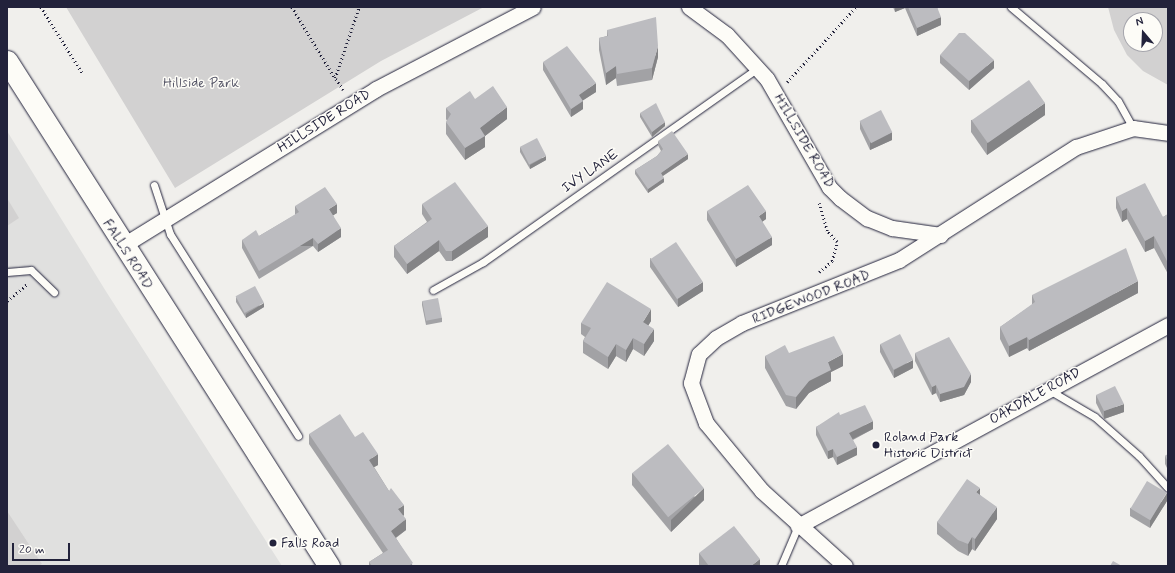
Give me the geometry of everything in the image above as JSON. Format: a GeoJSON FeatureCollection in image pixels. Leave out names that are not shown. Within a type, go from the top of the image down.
{"type":"FeatureCollection","features":[{"type":"Feature","properties":{"kind":"main road","name":"FALLS ROAD"},"geometry":{"type":"LineString","coordinates":[[7,61],[122,246],[329,566]]}},
{"type":"Feature","properties":{"kind":"street","name":"HILLSIDE ROAD"},"geometry":{"type":"LineString","coordinates":[[122,246],[353,103],[440,53],[533,7]]}},
{"type":"Feature","properties":{"kind":"street","name":"HILLSIDE ROAD"},"geometry":{"type":"LineString","coordinates":[[689,7],[727,35],[758,68],[784,106],[829,187],[840,198],[867,218],[892,228],[941,235]]}},
{"type":"Feature","properties":{"kind":"street","name":"RIDGEWOOD ROAD"},"geometry":{"type":"LineString","coordinates":[[845,566],[798,526],[762,491],[706,423],[691,383],[699,354],[716,338],[742,323],[874,273],[941,235],[1076,147],[1133,128],[1168,133]]}},
{"type":"Feature","properties":{"kind":"street","name":"OAKDALE ROAD"},"geometry":{"type":"LineString","coordinates":[[798,526],[1168,325]]}},
{"type":"Feature","properties":{"kind":"lane"},"geometry":{"type":"LineString","coordinates":[[1011,7],[1102,84],[1118,101],[1133,128]]}},
{"type":"Feature","properties":{"kind":"lane","name":"IVY LANE"},"geometry":{"type":"LineString","coordinates":[[433,290],[483,262],[758,68]]}},
{"type":"Feature","properties":{"kind":"lane"},"geometry":{"type":"LineString","coordinates":[[154,185],[164,221],[298,436]]}},
{"type":"Feature","properties":{"kind":"lane"},"geometry":{"type":"LineString","coordinates":[[7,272],[31,270],[54,292]]}},
{"type":"Feature","properties":{"kind":"lane"},"geometry":{"type":"LineString","coordinates":[[1048,389],[1095,417],[1139,456],[1168,488]]}},
{"type":"Feature","properties":{"kind":"lane"},"geometry":{"type":"LineString","coordinates":[[781,566],[798,526]]}},
{"type":"Feature","properties":{"kind":"path"},"geometry":{"type":"LineString","coordinates":[[41,7],[83,74]]}},
{"type":"Feature","properties":{"kind":"path"},"geometry":{"type":"LineString","coordinates":[[292,7],[335,78],[353,103]]}},
{"type":"Feature","properties":{"kind":"path"},"geometry":{"type":"LineString","coordinates":[[335,78],[359,7]]}},
{"type":"Feature","properties":{"kind":"path"},"geometry":{"type":"LineString","coordinates":[[786,84],[856,7]]}},
{"type":"Feature","properties":{"kind":"path"},"geometry":{"type":"LineString","coordinates":[[819,203],[827,232],[837,242],[832,261],[819,272]]}},
{"type":"Feature","properties":{"kind":"path"},"geometry":{"type":"LineString","coordinates":[[7,301],[27,284]]}},
{"type":"Feature","properties":{"kind":"shaded area"},"geometry":{"type":"Polygon","coordinates":[[[7,131],[107,293],[282,566],[7,566],[7,131]]]}},
{"type":"Feature","properties":{"kind":"green space","name":"Hillside Park"},"geometry":{"type":"Polygon","coordinates":[[[66,7],[484,7],[381,61],[175,188],[66,7]]]}},
{"type":"Feature","properties":{"kind":"green space"},"geometry":{"type":"Polygon","coordinates":[[[1108,7],[1168,7],[1168,85],[1143,71],[1125,52],[1163,52],[1163,12],[1123,12],[1123,47],[1114,30],[1108,7]]]}},
{"type":"Feature","properties":{"kind":"green space"},"geometry":{"type":"Polygon","coordinates":[[[7,198],[19,218],[7,226],[7,198]]]}},
{"type":"Feature","properties":{"kind":"green space"},"geometry":{"type":"Polygon","coordinates":[[[7,511],[42,564],[38,566],[7,566],[7,511]]]}},
{"type":"Feature","properties":{"kind":"building"},"geometry":{"type":"Polygon","coordinates":[[[908,7],[937,7],[941,17],[917,28],[908,7]]]}},
{"type":"Feature","properties":{"kind":"building"},"geometry":{"type":"Polygon","coordinates":[[[656,17],[658,46],[652,68],[617,74],[616,66],[606,73],[599,38],[608,36],[607,30],[656,17]]]}},
{"type":"Feature","properties":{"kind":"building"},"geometry":{"type":"Polygon","coordinates":[[[959,33],[965,33],[994,60],[969,81],[940,55],[959,33]]]}},
{"type":"Feature","properties":{"kind":"building"},"geometry":{"type":"Polygon","coordinates":[[[567,46],[596,83],[579,95],[583,101],[571,109],[543,62],[567,46]]]}},
{"type":"Feature","properties":{"kind":"building"},"geometry":{"type":"Polygon","coordinates":[[[1029,80],[1045,103],[988,143],[972,120],[1029,80]]]}},
{"type":"Feature","properties":{"kind":"building"},"geometry":{"type":"Polygon","coordinates":[[[493,86],[507,107],[480,128],[485,136],[465,148],[446,122],[451,114],[446,108],[470,91],[475,99],[493,86]]]}},
{"type":"Feature","properties":{"kind":"building"},"geometry":{"type":"Polygon","coordinates":[[[656,103],[665,122],[652,132],[640,113],[656,103]]]}},
{"type":"Feature","properties":{"kind":"building"},"geometry":{"type":"Polygon","coordinates":[[[881,110],[892,132],[871,143],[860,121],[881,110]]]}},
{"type":"Feature","properties":{"kind":"building"},"geometry":{"type":"Polygon","coordinates":[[[672,131],[688,154],[661,173],[664,178],[648,189],[635,170],[657,156],[663,149],[658,141],[672,131]]]}},
{"type":"Feature","properties":{"kind":"building"},"geometry":{"type":"Polygon","coordinates":[[[537,138],[546,156],[529,164],[520,147],[537,138]]]}},
{"type":"Feature","properties":{"kind":"building"},"geometry":{"type":"Polygon","coordinates":[[[455,182],[488,226],[452,251],[446,251],[439,240],[407,264],[394,246],[432,219],[422,204],[455,182]]]}},
{"type":"Feature","properties":{"kind":"building"},"geometry":{"type":"Polygon","coordinates":[[[1145,183],[1163,217],[1168,214],[1168,263],[1154,236],[1145,241],[1127,208],[1122,211],[1116,197],[1145,183]]]}},
{"type":"Feature","properties":{"kind":"building"},"geometry":{"type":"Polygon","coordinates":[[[748,185],[766,211],[759,216],[772,237],[736,259],[707,211],[748,185]]]}},
{"type":"Feature","properties":{"kind":"building"},"geometry":{"type":"Polygon","coordinates":[[[325,187],[337,204],[329,209],[341,228],[318,244],[313,238],[259,271],[242,240],[256,230],[259,236],[299,212],[295,206],[325,187]]]}},
{"type":"Feature","properties":{"kind":"building"},"geometry":{"type":"Polygon","coordinates":[[[676,242],[703,282],[677,299],[650,259],[676,242]]]}},
{"type":"Feature","properties":{"kind":"building"},"geometry":{"type":"Polygon","coordinates":[[[1126,248],[1138,281],[1029,340],[1027,337],[1009,346],[1000,327],[1035,302],[1032,295],[1126,248]]]}},
{"type":"Feature","properties":{"kind":"building"},"geometry":{"type":"Polygon","coordinates":[[[607,282],[651,309],[643,322],[654,329],[644,344],[633,338],[626,350],[616,344],[608,357],[583,341],[591,328],[581,323],[607,282]]]}},
{"type":"Feature","properties":{"kind":"building"},"geometry":{"type":"Polygon","coordinates":[[[255,286],[264,303],[244,313],[236,296],[255,286]]]}},
{"type":"Feature","properties":{"kind":"building"},"geometry":{"type":"Polygon","coordinates":[[[438,298],[442,318],[426,321],[422,301],[438,298]]]}},
{"type":"Feature","properties":{"kind":"building"},"geometry":{"type":"Polygon","coordinates":[[[900,334],[913,360],[894,370],[880,344],[900,334]]]}},
{"type":"Feature","properties":{"kind":"building"},"geometry":{"type":"Polygon","coordinates":[[[834,336],[843,354],[828,362],[831,370],[809,381],[796,397],[786,395],[765,356],[785,345],[789,353],[834,336]]]}},
{"type":"Feature","properties":{"kind":"building"},"geometry":{"type":"Polygon","coordinates":[[[949,337],[971,374],[964,387],[940,394],[936,385],[932,387],[915,353],[949,337]]]}},
{"type":"Feature","properties":{"kind":"building"},"geometry":{"type":"Polygon","coordinates":[[[1115,386],[1124,404],[1104,411],[1096,395],[1115,386]]]}},
{"type":"Feature","properties":{"kind":"building"},"geometry":{"type":"Polygon","coordinates":[[[865,405],[873,421],[849,433],[857,447],[837,457],[833,449],[828,451],[816,427],[839,412],[840,415],[865,405]]]}},
{"type":"Feature","properties":{"kind":"building"},"geometry":{"type":"Polygon","coordinates":[[[340,414],[355,437],[363,432],[378,454],[369,460],[389,491],[391,488],[404,505],[398,509],[406,519],[391,531],[413,563],[408,566],[372,566],[369,562],[388,550],[309,434],[340,414]]]}},
{"type":"Feature","properties":{"kind":"building"},"geometry":{"type":"Polygon","coordinates":[[[668,444],[704,488],[668,517],[632,473],[668,444]]]}},
{"type":"Feature","properties":{"kind":"building"},"geometry":{"type":"Polygon","coordinates":[[[1168,454],[1168,462],[1165,456],[1168,454]]]}},
{"type":"Feature","properties":{"kind":"building"},"geometry":{"type":"Polygon","coordinates":[[[967,479],[980,488],[976,492],[997,507],[975,539],[972,537],[968,544],[958,540],[937,522],[967,479]]]}},
{"type":"Feature","properties":{"kind":"building"},"geometry":{"type":"Polygon","coordinates":[[[1147,481],[1167,493],[1150,520],[1131,508],[1147,481]]]}},
{"type":"Feature","properties":{"kind":"building"},"geometry":{"type":"Polygon","coordinates":[[[734,526],[760,559],[751,566],[709,566],[699,553],[734,526]]]}},
{"type":"Feature","properties":{"kind":"building"},"geometry":{"type":"Polygon","coordinates":[[[1113,561],[1122,566],[1110,566],[1113,561]]]}},
{"type":"Feature","properties":{"kind":"place","name":"Roland Park Historic District"},"geometry":{"type":"Point","coordinates":[876,445]}},
{"type":"Feature","properties":{"kind":"place","name":"Falls Road"},"geometry":{"type":"Point","coordinates":[273,543]}}]}
